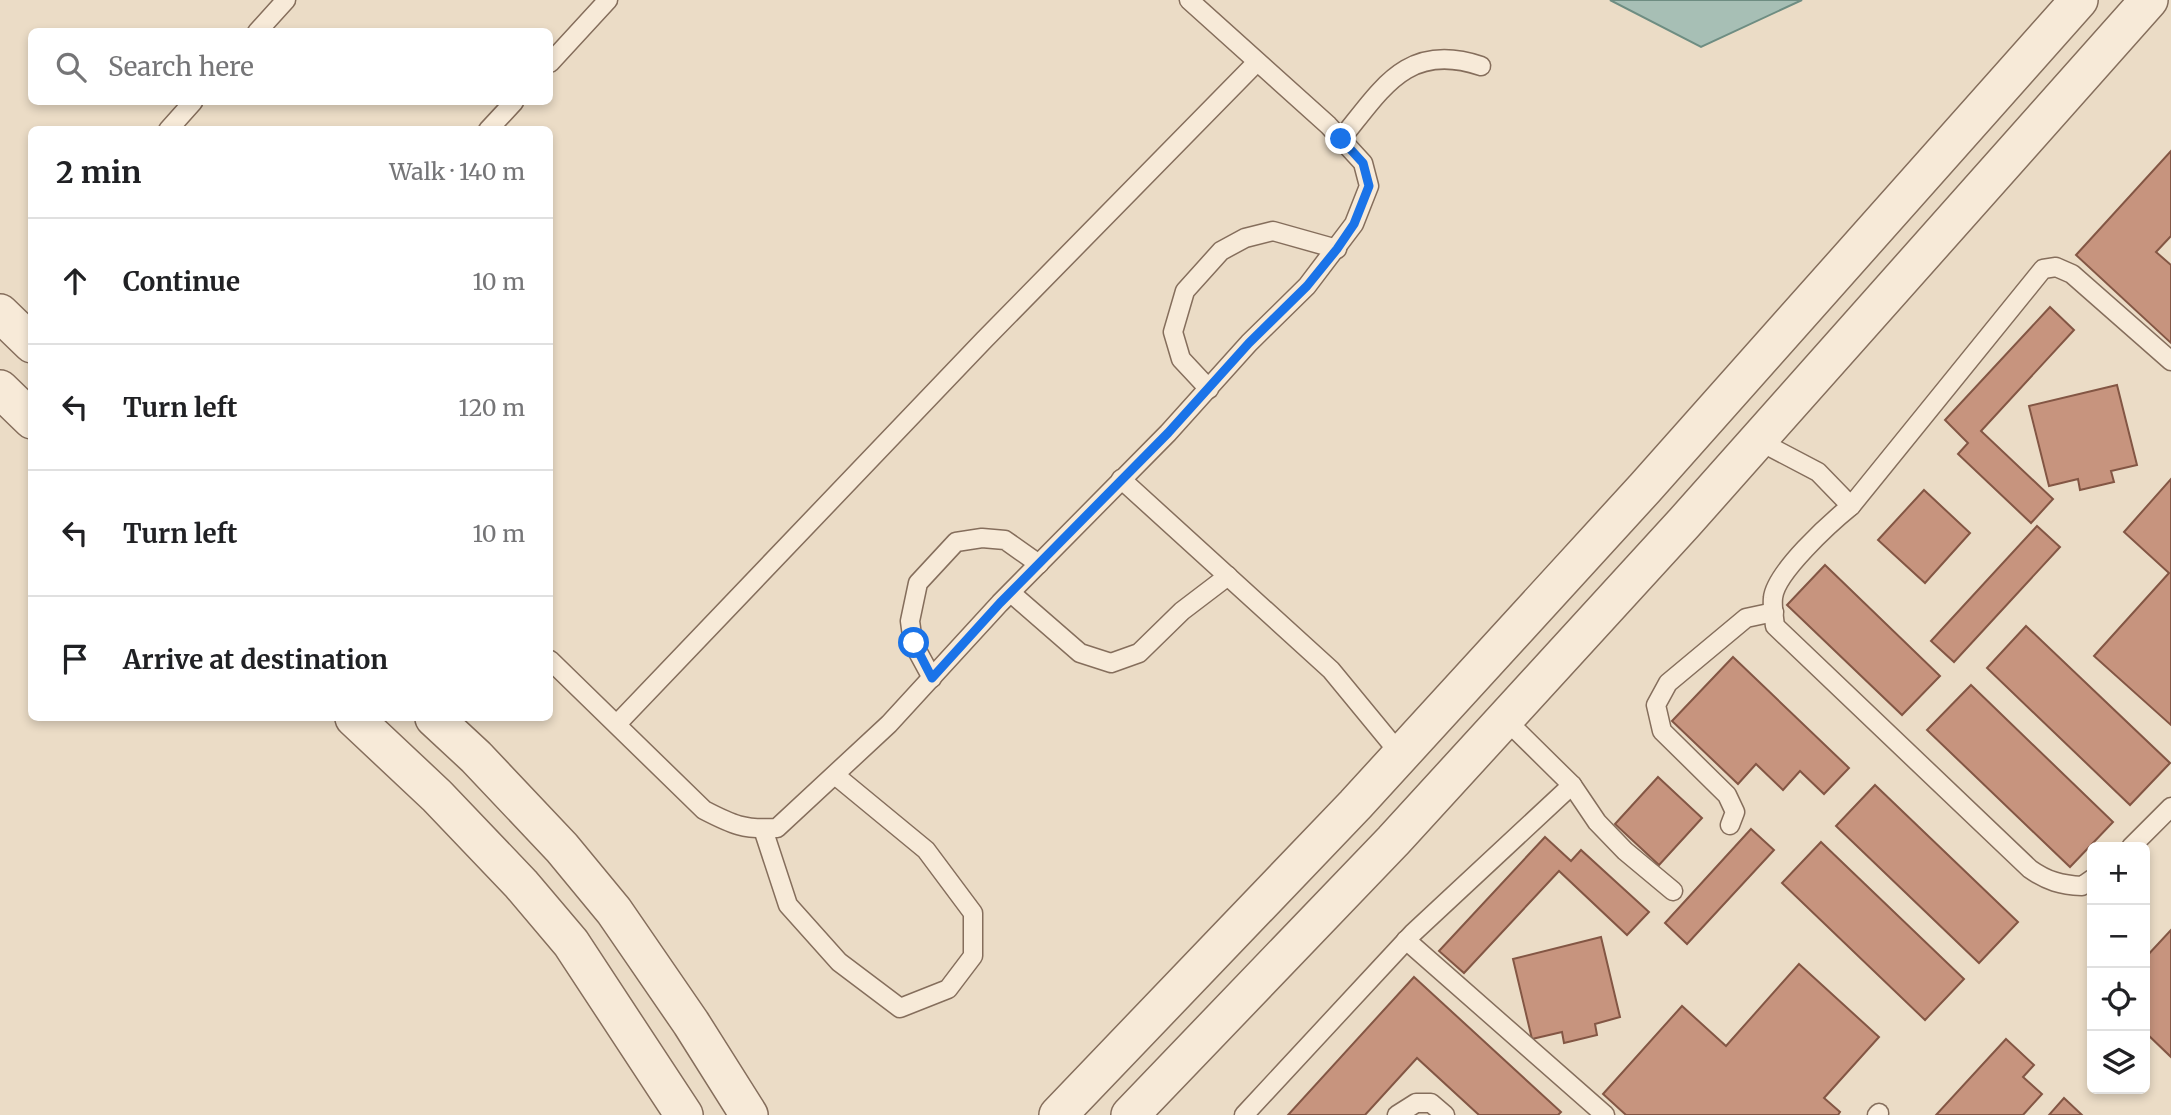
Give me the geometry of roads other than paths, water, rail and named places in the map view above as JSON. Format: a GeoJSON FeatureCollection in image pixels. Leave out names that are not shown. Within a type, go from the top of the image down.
{"type":"FeatureCollection","features":[{"type":"Feature","properties":{"kind":"street"},"geometry":{"type":"LineString","coordinates":[[1058,1115],[1348,814],[1645,488],[2080,0]]}},
{"type":"Feature","properties":{"kind":"street"},"geometry":{"type":"LineString","coordinates":[[1130,1115],[1381,853],[1505,719],[2149,0]]}},
{"type":"Feature","properties":{"kind":"street"},"geometry":{"type":"LineString","coordinates":[[0,313],[28,340]]}},
{"type":"Feature","properties":{"kind":"street"},"geometry":{"type":"LineString","coordinates":[[0,389],[28,416]]}},
{"type":"Feature","properties":{"kind":"street"},"geometry":{"type":"LineString","coordinates":[[357,721],[437,796],[521,884],[562,933],[684,1115]]}},
{"type":"Feature","properties":{"kind":"street"},"geometry":{"type":"LineString","coordinates":[[438,721],[562,848],[614,911],[691,1023],[749,1115]]}},
{"type":"Feature","properties":{"kind":"street"},"geometry":{"type":"LineString","coordinates":[[1348,814],[1381,853]]}},
{"type":"Feature","properties":{"kind":"lane"},"geometry":{"type":"LineString","coordinates":[[261,28],[286,0]]}},
{"type":"Feature","properties":{"kind":"lane"},"geometry":{"type":"LineString","coordinates":[[553,60],[608,0]]}},
{"type":"Feature","properties":{"kind":"lane"},"geometry":{"type":"LineString","coordinates":[[553,663],[704,810],[729,823],[750,829],[777,828],[889,724],[1011,593],[1168,433],[1249,343],[1307,286],[1354,224],[1369,186],[1363,163],[1341,139],[1189,0]]}},
{"type":"Feature","properties":{"kind":"lane"},"geometry":{"type":"LineString","coordinates":[[1341,139],[1385,84],[1405,68],[1436,59],[1468,61],[1482,66]]}},
{"type":"Feature","properties":{"kind":"lane"},"geometry":{"type":"LineString","coordinates":[[617,724],[984,340],[1257,61]]}},
{"type":"Feature","properties":{"kind":"lane"},"geometry":{"type":"LineString","coordinates":[[172,126],[190,105]]}},
{"type":"Feature","properties":{"kind":"lane"},"geometry":{"type":"LineString","coordinates":[[492,126],[511,105]]}},
{"type":"Feature","properties":{"kind":"lane"},"geometry":{"type":"LineString","coordinates":[[1209,388],[1181,359],[1172,332],[1185,291],[1221,251],[1244,238],[1273,232],[1337,249]]}},
{"type":"Feature","properties":{"kind":"lane"},"geometry":{"type":"LineString","coordinates":[[2087,882],[2082,886],[2047,881],[2030,869],[1775,626],[1772,597],[1780,579],[1828,524],[1851,506],[2043,269],[2056,267],[2073,274],[2171,362]]}},
{"type":"Feature","properties":{"kind":"lane"},"geometry":{"type":"LineString","coordinates":[[1757,440],[1818,472],[1851,506]]}},
{"type":"Feature","properties":{"kind":"lane"},"geometry":{"type":"LineString","coordinates":[[1121,479],[1331,670],[1401,755]]}},
{"type":"Feature","properties":{"kind":"lane"},"geometry":{"type":"LineString","coordinates":[[932,678],[914,643],[910,621],[918,583],[956,542],[982,538],[1005,540],[1039,564]]}},
{"type":"Feature","properties":{"kind":"lane"},"geometry":{"type":"LineString","coordinates":[[1011,593],[1080,653],[1111,663],[1139,653],[1182,611],[1228,576]]}},
{"type":"Feature","properties":{"kind":"lane"},"geometry":{"type":"LineString","coordinates":[[1730,825],[1735,812],[1727,795],[1662,731],[1656,705],[1668,683],[1746,618],[1774,612]]}},
{"type":"Feature","properties":{"kind":"lane"},"geometry":{"type":"LineString","coordinates":[[1505,719],[1572,785],[1597,822],[1625,851],[1673,891]]}},
{"type":"Feature","properties":{"kind":"lane"},"geometry":{"type":"LineString","coordinates":[[763,829],[788,905],[839,962],[900,1008],[948,989],[973,956],[973,913],[926,850],[835,775]]}},
{"type":"Feature","properties":{"kind":"lane"},"geometry":{"type":"LineString","coordinates":[[1247,1114],[1406,940],[1572,785]]}},
{"type":"Feature","properties":{"kind":"lane"},"geometry":{"type":"LineString","coordinates":[[2136,842],[2171,807]]}},
{"type":"Feature","properties":{"kind":"lane"},"geometry":{"type":"LineString","coordinates":[[1406,940],[1605,1115]]}},
{"type":"Feature","properties":{"kind":"lane"},"geometry":{"type":"LineString","coordinates":[[1397,1115],[1416,1103],[1431,1103],[1445,1115]]}}]}
